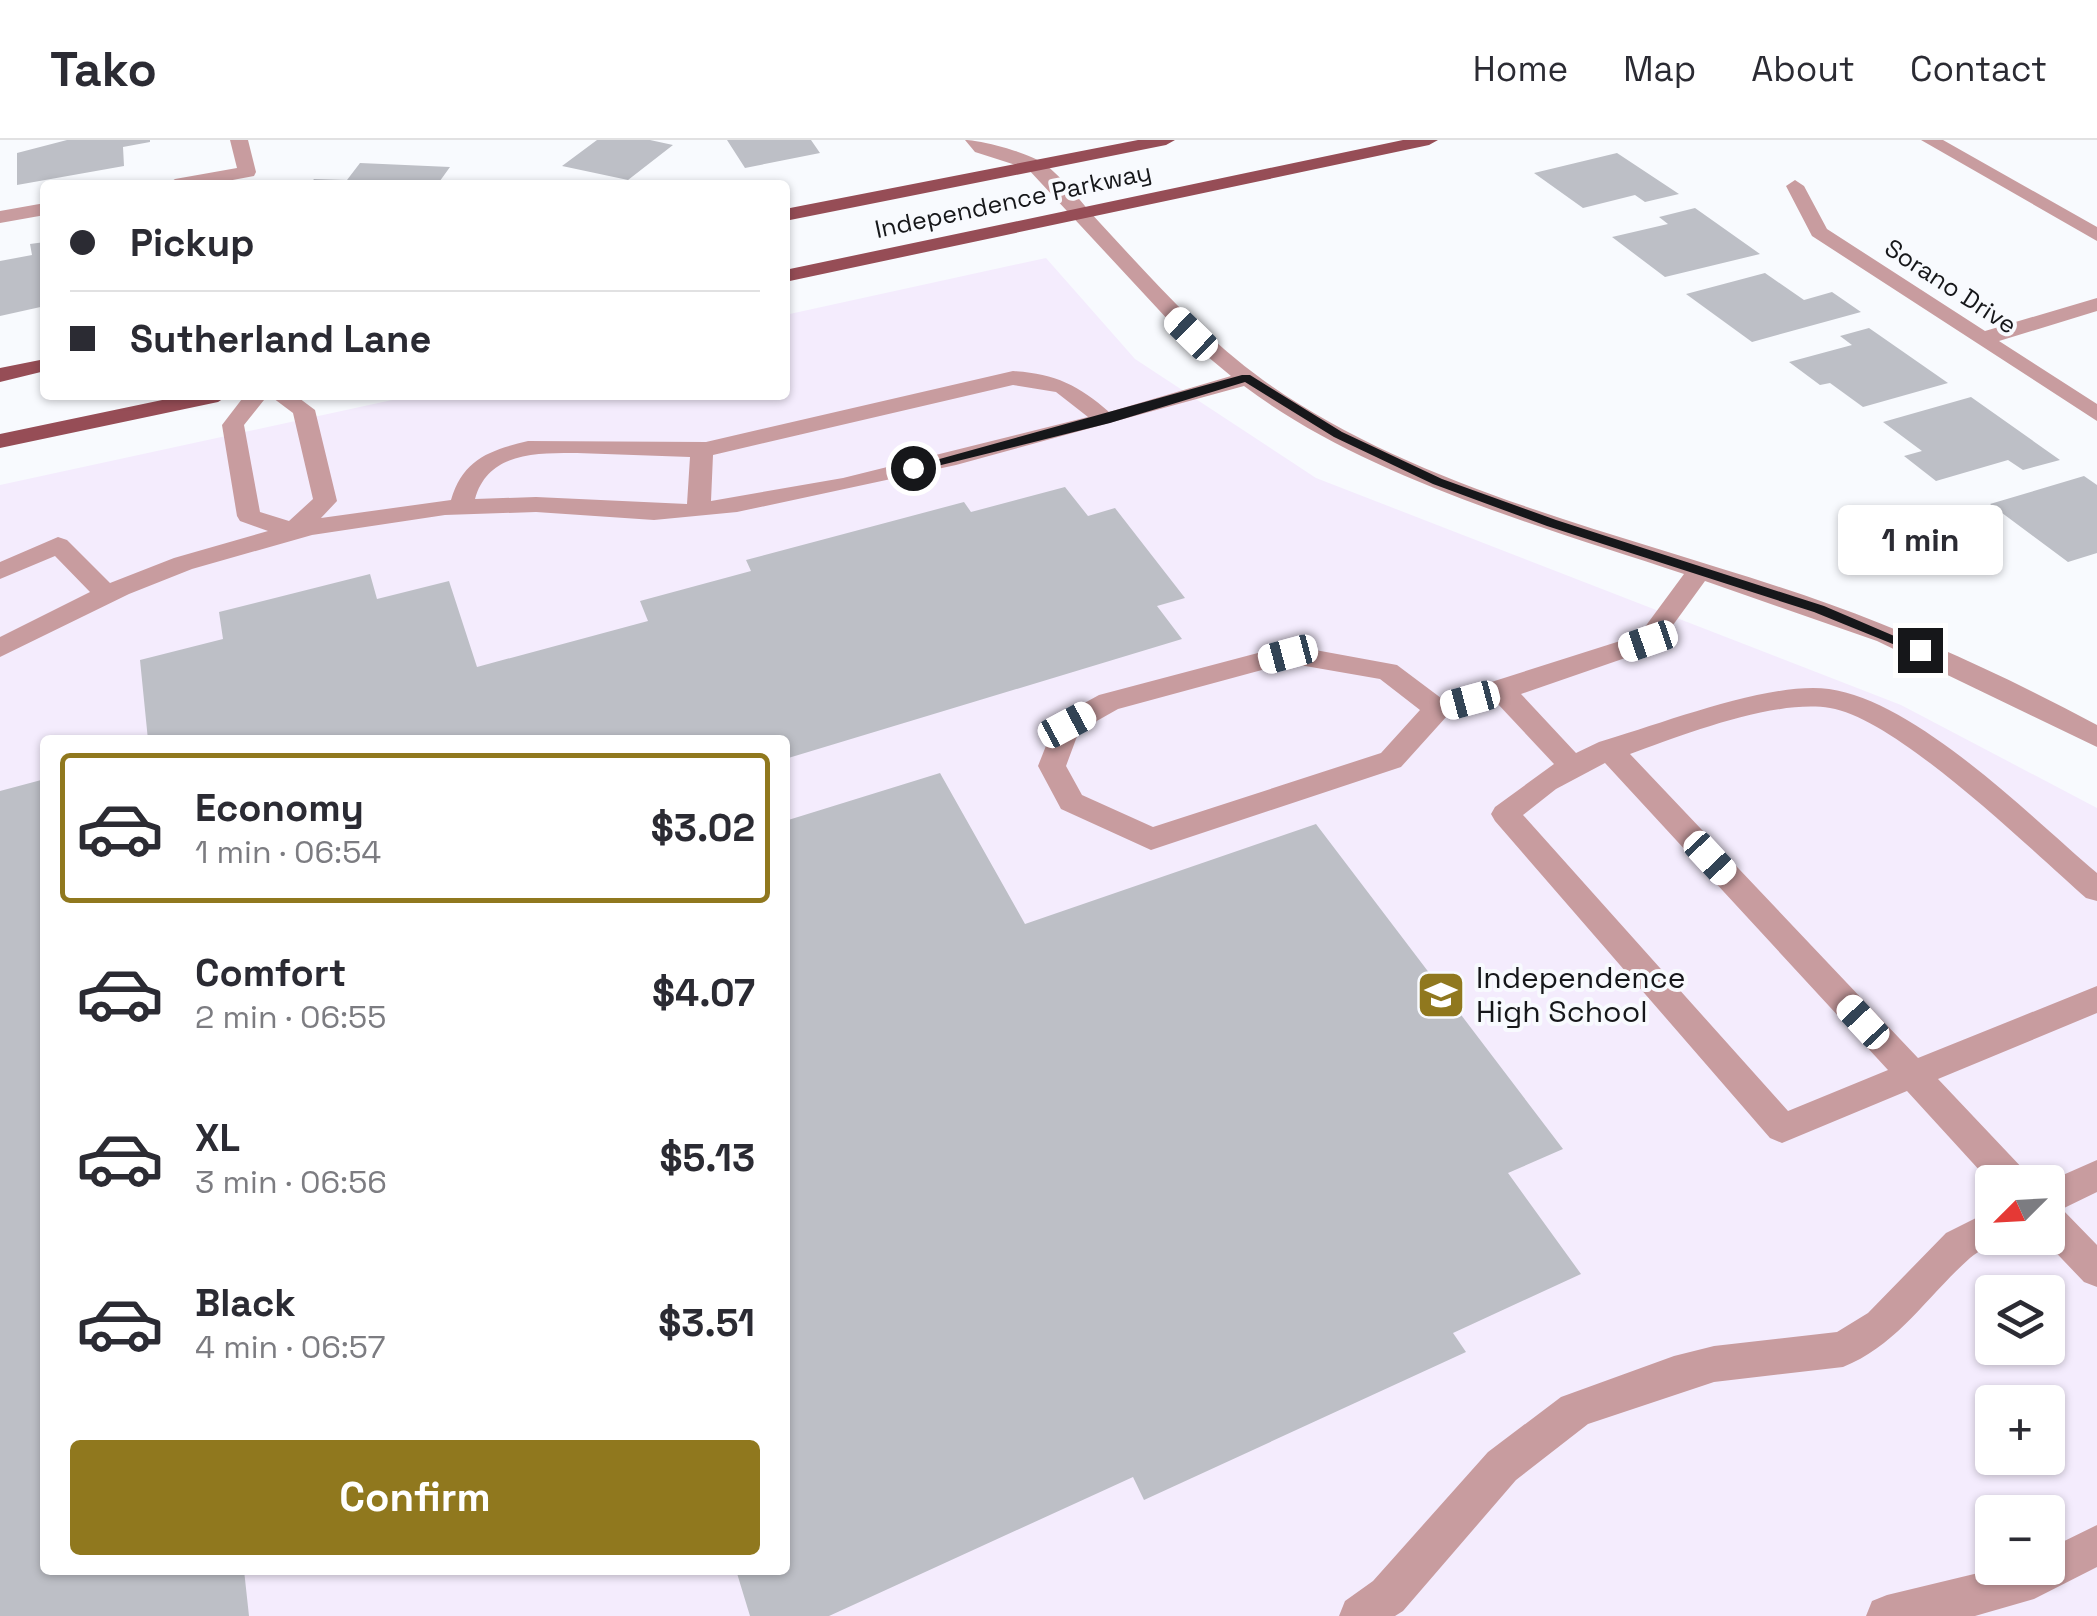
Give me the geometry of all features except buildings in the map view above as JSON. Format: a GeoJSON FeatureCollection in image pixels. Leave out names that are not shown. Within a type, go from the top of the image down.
{"type":"FeatureCollection","features":[{"type":"Feature","properties":{"kind":"main road","name":"Independence Parkway"},"geometry":{"type":"LineString","coordinates":[[790,215],[1166,140]]}},
{"type":"Feature","properties":{"kind":"main road","name":"Independence Parkway"},"geometry":{"type":"LineString","coordinates":[[790,275],[1429,140]]}},
{"type":"Feature","properties":{"kind":"main road"},"geometry":{"type":"LineString","coordinates":[[0,375],[40,366]]}},
{"type":"Feature","properties":{"kind":"main road"},"geometry":{"type":"LineString","coordinates":[[0,441],[194,400]]}},
{"type":"Feature","properties":{"kind":"street"},"geometry":{"type":"LineString","coordinates":[[203,180],[247,172],[239,140]]}},
{"type":"Feature","properties":{"kind":"street"},"geometry":{"type":"LineString","coordinates":[[974,140],[981,148],[1036,166],[1191,334],[1246,378],[1338,434],[1438,482],[1886,635],[2022,697],[2097,737]]}},
{"type":"Feature","properties":{"kind":"street"},"geometry":{"type":"LineString","coordinates":[[1930,140],[2097,235]]}},
{"type":"Feature","properties":{"kind":"street"},"geometry":{"type":"LineString","coordinates":[[1034,143],[1036,166]]}},
{"type":"Feature","properties":{"kind":"street","name":"Sorano Drive"},"geometry":{"type":"LineString","coordinates":[[1795,186],[1819,232],[2097,414]]}},
{"type":"Feature","properties":{"kind":"street"},"geometry":{"type":"LineString","coordinates":[[0,217],[40,209]]}},
{"type":"Feature","properties":{"kind":"street"},"geometry":{"type":"LineString","coordinates":[[1982,339],[2097,304]]}},
{"type":"Feature","properties":{"kind":"street"},"geometry":{"type":"LineString","coordinates":[[460,506],[468,477],[485,462],[512,451],[536,447],[650,452],[752,442],[1013,378],[1048,378],[1072,389],[1105,420]]}},
{"type":"Feature","properties":{"kind":"street"},"geometry":{"type":"LineString","coordinates":[[0,648],[107,594],[196,558],[292,531],[379,514],[460,506],[553,504],[628,513],[700,510],[836,488],[1105,420],[1246,378]]}},
{"type":"Feature","properties":{"kind":"street"},"geometry":{"type":"LineString","coordinates":[[252,400],[233,425],[249,516],[292,531]]}},
{"type":"Feature","properties":{"kind":"street"},"geometry":{"type":"LineString","coordinates":[[288,400],[304,410],[325,501],[292,531]]}},
{"type":"Feature","properties":{"kind":"street"},"geometry":{"type":"LineString","coordinates":[[700,510],[702,449]]}},
{"type":"Feature","properties":{"kind":"street"},"geometry":{"type":"LineString","coordinates":[[0,572],[58,545],[107,594]]}},
{"type":"Feature","properties":{"kind":"street"},"geometry":{"type":"LineString","coordinates":[[1437,709],[1388,671],[1288,654],[1109,702],[1067,725],[1052,766],[1071,802],[1151,839],[1392,760],[1437,709],[1648,641],[1700,570]]}},
{"type":"Feature","properties":{"kind":"street"},"geometry":{"type":"LineString","coordinates":[[1502,691],[1572,766]]}},
{"type":"Feature","properties":{"kind":"street"},"geometry":{"type":"LineString","coordinates":[[2097,890],[1896,723],[1831,697],[1762,705],[1609,749],[1539,783],[1505,814],[1782,1128],[2097,999]]}},
{"type":"Feature","properties":{"kind":"street"},"geometry":{"type":"LineString","coordinates":[[1609,749],[1996,1165]]}},
{"type":"Feature","properties":{"kind":"street"},"geometry":{"type":"LineString","coordinates":[[2065,1190],[2097,1175]]}},
{"type":"Feature","properties":{"kind":"street"},"geometry":{"type":"LineString","coordinates":[[1360,1616],[1388,1596],[1502,1466],[1575,1410],[1701,1368],[1843,1349],[1881,1325],[1959,1245],[1975,1236]]}},
{"type":"Feature","properties":{"kind":"street"},"geometry":{"type":"LineString","coordinates":[[2065,1237],[2097,1270]]}},
{"type":"Feature","properties":{"kind":"street"},"geometry":{"type":"LineString","coordinates":[[1887,1616],[1937,1611],[2034,1578],[2097,1545]]}},
{"type":"Feature","properties":{"kind":"shaded area","name":"Independence High School"},"geometry":{"type":"Polygon","coordinates":[[[1046,258],[1135,359],[1316,478],[1901,705],[2097,808],[2097,1616],[0,1616],[0,485],[392,400],[790,400],[790,314],[1046,258]]]}},
{"type":"Feature","properties":{"kind":"place","name":"Independence High School"},"geometry":{"type":"Point","coordinates":[1441,995]}},
{"type":"Feature","properties":{"kind":"route"},"geometry":{"type":"LineString","coordinates":[[913,468],[1105,420],[1246,378],[1338,434],[1438,482],[1819,609],[1920,650]]}}]}
